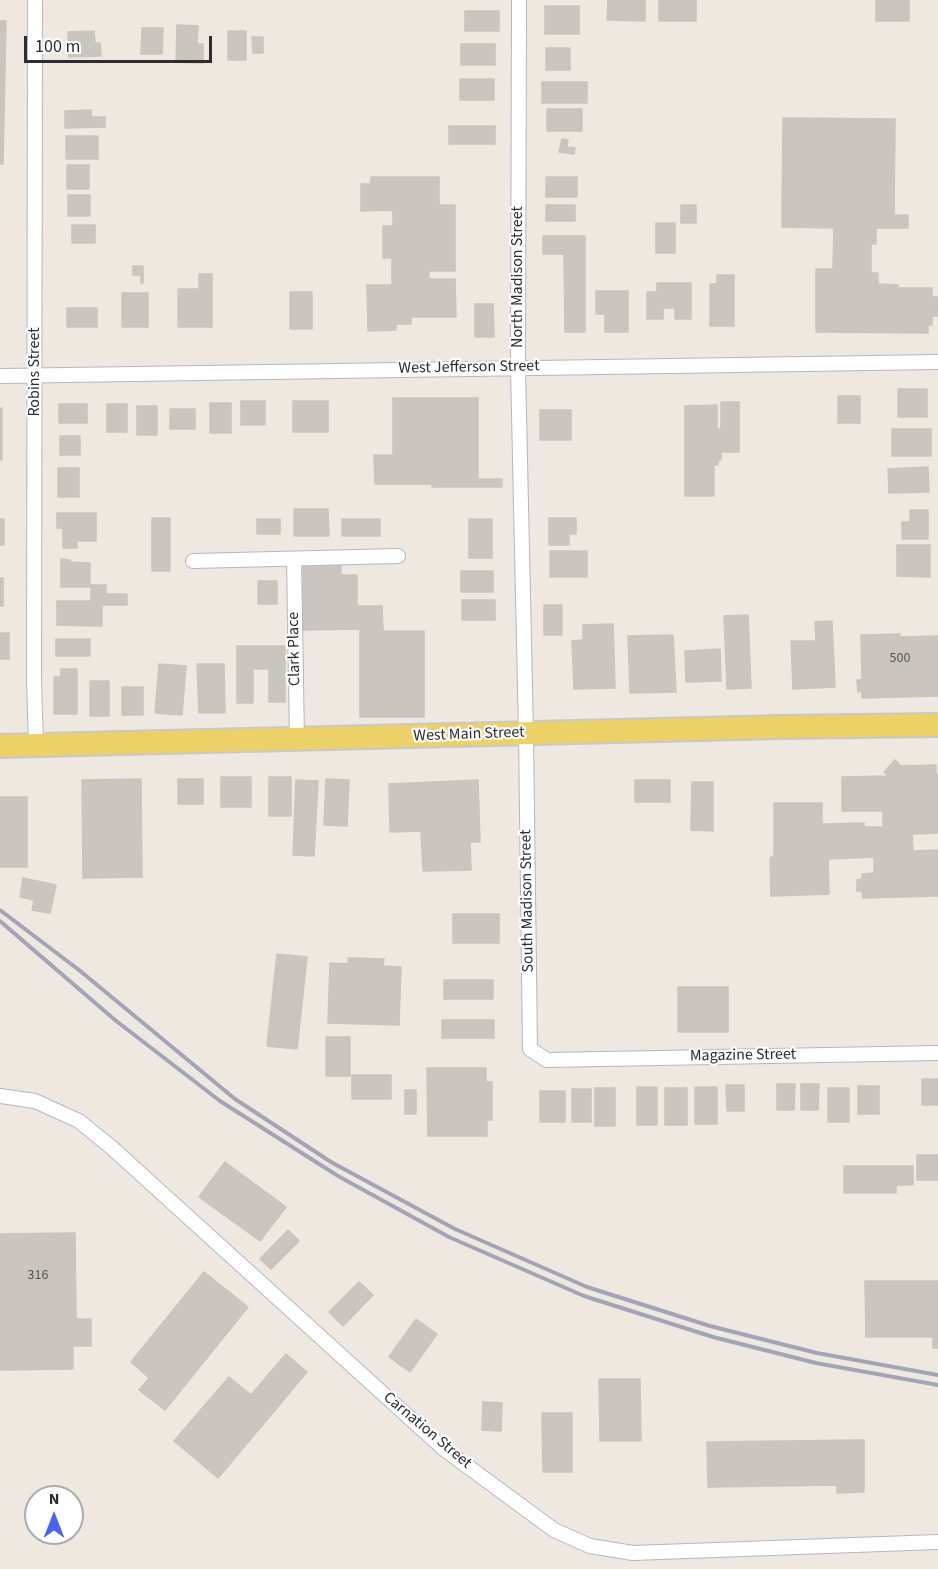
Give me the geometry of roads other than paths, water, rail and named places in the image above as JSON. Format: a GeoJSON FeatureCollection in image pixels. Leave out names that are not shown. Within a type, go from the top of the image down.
{"type":"FeatureCollection","features":[{"type":"Feature","properties":{"kind":"main road","name":"West Main Street"},"geometry":{"type":"LineString","coordinates":[[0,746],[938,725]]}},
{"type":"Feature","properties":{"kind":"street","name":"Robins Street"},"geometry":{"type":"LineString","coordinates":[[35,0],[34,681],[36,744]]}},
{"type":"Feature","properties":{"kind":"street","name":"North Madison Street"},"geometry":{"type":"LineString","coordinates":[[519,0],[518,367],[526,733]]}},
{"type":"Feature","properties":{"kind":"street","name":"West Jefferson Street"},"geometry":{"type":"LineString","coordinates":[[0,376],[938,362]]}},
{"type":"Feature","properties":{"kind":"street"},"geometry":{"type":"LineString","coordinates":[[193,561],[398,556]]}},
{"type":"Feature","properties":{"kind":"street","name":"Clark Place"},"geometry":{"type":"LineString","coordinates":[[294,559],[297,740]]}},
{"type":"Feature","properties":{"kind":"street","name":"South Madison Street"},"geometry":{"type":"LineString","coordinates":[[526,733],[530,1049],[547,1060]]}},
{"type":"Feature","properties":{"kind":"street","name":"Magazine Street"},"geometry":{"type":"LineString","coordinates":[[547,1060],[938,1053]]}},
{"type":"Feature","properties":{"kind":"street","name":"Carnation Street"},"geometry":{"type":"LineString","coordinates":[[0,1096],[35,1101],[79,1121],[120,1155],[444,1449],[554,1530],[590,1546],[633,1553],[938,1542]]}},
{"type":"Feature","properties":{"kind":"railway"},"geometry":{"type":"LineString","coordinates":[[0,910],[79,970],[235,1099],[331,1162],[455,1229],[587,1287],[710,1326],[817,1353],[938,1375]]}},
{"type":"Feature","properties":{"kind":"railway"},"geometry":{"type":"LineString","coordinates":[[0,921],[115,1020],[220,1101],[338,1176],[449,1237],[584,1296],[713,1337],[816,1363],[938,1385]]}}]}
